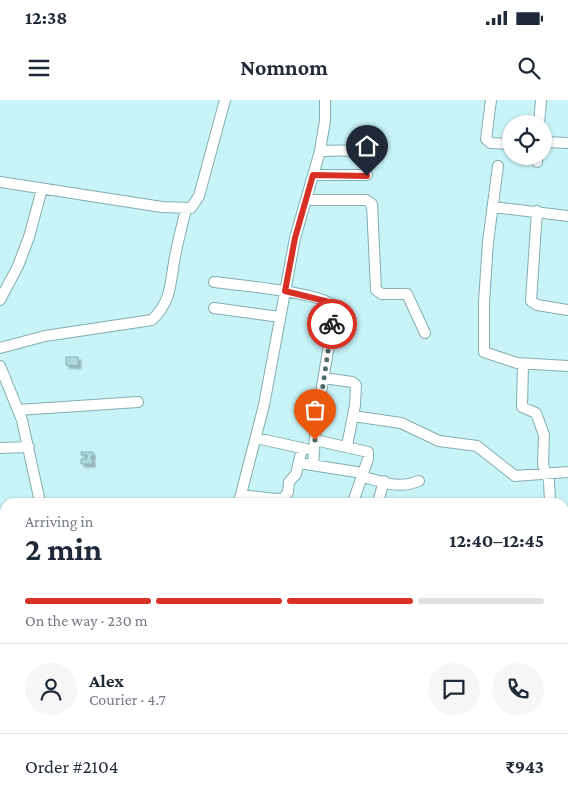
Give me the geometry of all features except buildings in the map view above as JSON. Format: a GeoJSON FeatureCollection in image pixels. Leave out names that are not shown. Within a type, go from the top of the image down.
{"type":"FeatureCollection","features":[{"type":"Feature","properties":{"kind":"street"},"geometry":{"type":"LineString","coordinates":[[0,182],[186,208],[194,206],[225,100]]}},
{"type":"Feature","properties":{"kind":"street"},"geometry":{"type":"LineString","coordinates":[[240,498],[272,366],[290,258],[320,151],[325,120],[325,100]]}},
{"type":"Feature","properties":{"kind":"street"},"geometry":{"type":"LineString","coordinates":[[491,100],[486,140],[491,143],[502,144]]}},
{"type":"Feature","properties":{"kind":"street"},"geometry":{"type":"LineString","coordinates":[[540,115],[541,100]]}},
{"type":"Feature","properties":{"kind":"street"},"geometry":{"type":"LineString","coordinates":[[552,142],[568,142]]}},
{"type":"Feature","properties":{"kind":"street"},"geometry":{"type":"LineString","coordinates":[[320,151],[365,153],[371,160]]}},
{"type":"Feature","properties":{"kind":"street"},"geometry":{"type":"LineString","coordinates":[[498,166],[488,242],[483,347],[487,354],[523,364],[568,366]]}},
{"type":"Feature","properties":{"kind":"street"},"geometry":{"type":"LineString","coordinates":[[313,175],[367,176]]}},
{"type":"Feature","properties":{"kind":"street"},"geometry":{"type":"LineString","coordinates":[[0,300],[29,237],[42,189]]}},
{"type":"Feature","properties":{"kind":"street"},"geometry":{"type":"LineString","coordinates":[[306,200],[366,200],[372,204],[376,290],[382,294],[407,294],[425,333]]}},
{"type":"Feature","properties":{"kind":"street"},"geometry":{"type":"LineString","coordinates":[[493,207],[568,216]]}},
{"type":"Feature","properties":{"kind":"street"},"geometry":{"type":"LineString","coordinates":[[0,348],[60,333],[152,320],[164,305],[171,288],[173,264],[186,208]]}},
{"type":"Feature","properties":{"kind":"street"},"geometry":{"type":"LineString","coordinates":[[536,211],[531,301],[537,305],[568,310]]}},
{"type":"Feature","properties":{"kind":"street"},"geometry":{"type":"LineString","coordinates":[[0,275],[11,277]]}},
{"type":"Feature","properties":{"kind":"street"},"geometry":{"type":"LineString","coordinates":[[214,282],[285,291],[322,299],[332,305],[333,317],[313,465]]}},
{"type":"Feature","properties":{"kind":"street"},"geometry":{"type":"LineString","coordinates":[[214,308],[280,317]]}},
{"type":"Feature","properties":{"kind":"street"},"geometry":{"type":"LineString","coordinates":[[523,364],[522,407],[536,413],[544,435],[543,465],[547,475],[550,498]]}},
{"type":"Feature","properties":{"kind":"street"},"geometry":{"type":"LineString","coordinates":[[0,370],[18,410],[29,447],[39,498]]}},
{"type":"Feature","properties":{"kind":"street"},"geometry":{"type":"LineString","coordinates":[[324,378],[352,382],[356,385],[353,416],[347,446]]}},
{"type":"Feature","properties":{"kind":"street"},"geometry":{"type":"LineString","coordinates":[[18,410],[138,402]]}},
{"type":"Feature","properties":{"kind":"street"},"geometry":{"type":"LineString","coordinates":[[353,416],[401,423],[439,441],[477,446],[516,476],[568,472]]}},
{"type":"Feature","properties":{"kind":"street"},"geometry":{"type":"LineString","coordinates":[[256,438],[302,448],[315,445],[347,446],[368,452],[355,498]]}},
{"type":"Feature","properties":{"kind":"street"},"geometry":{"type":"LineString","coordinates":[[0,448],[29,447]]}},
{"type":"Feature","properties":{"kind":"street"},"geometry":{"type":"LineString","coordinates":[[284,498],[288,492],[288,482],[296,474],[302,448]]}},
{"type":"Feature","properties":{"kind":"street"},"geometry":{"type":"LineString","coordinates":[[299,463],[362,475],[396,486],[419,481]]}},
{"type":"Feature","properties":{"kind":"street"},"geometry":{"type":"LineString","coordinates":[[379,498],[384,481]]}},
{"type":"Feature","properties":{"kind":"way so far"},"geometry":{"type":"LineString","coordinates":[[315,440],[316,422],[332,324]]}},
{"type":"Feature","properties":{"kind":"route"},"geometry":{"type":"LineString","coordinates":[[332,324],[333,310],[329,302],[308,295],[285,291],[290,258],[313,175],[367,176]]}}]}
